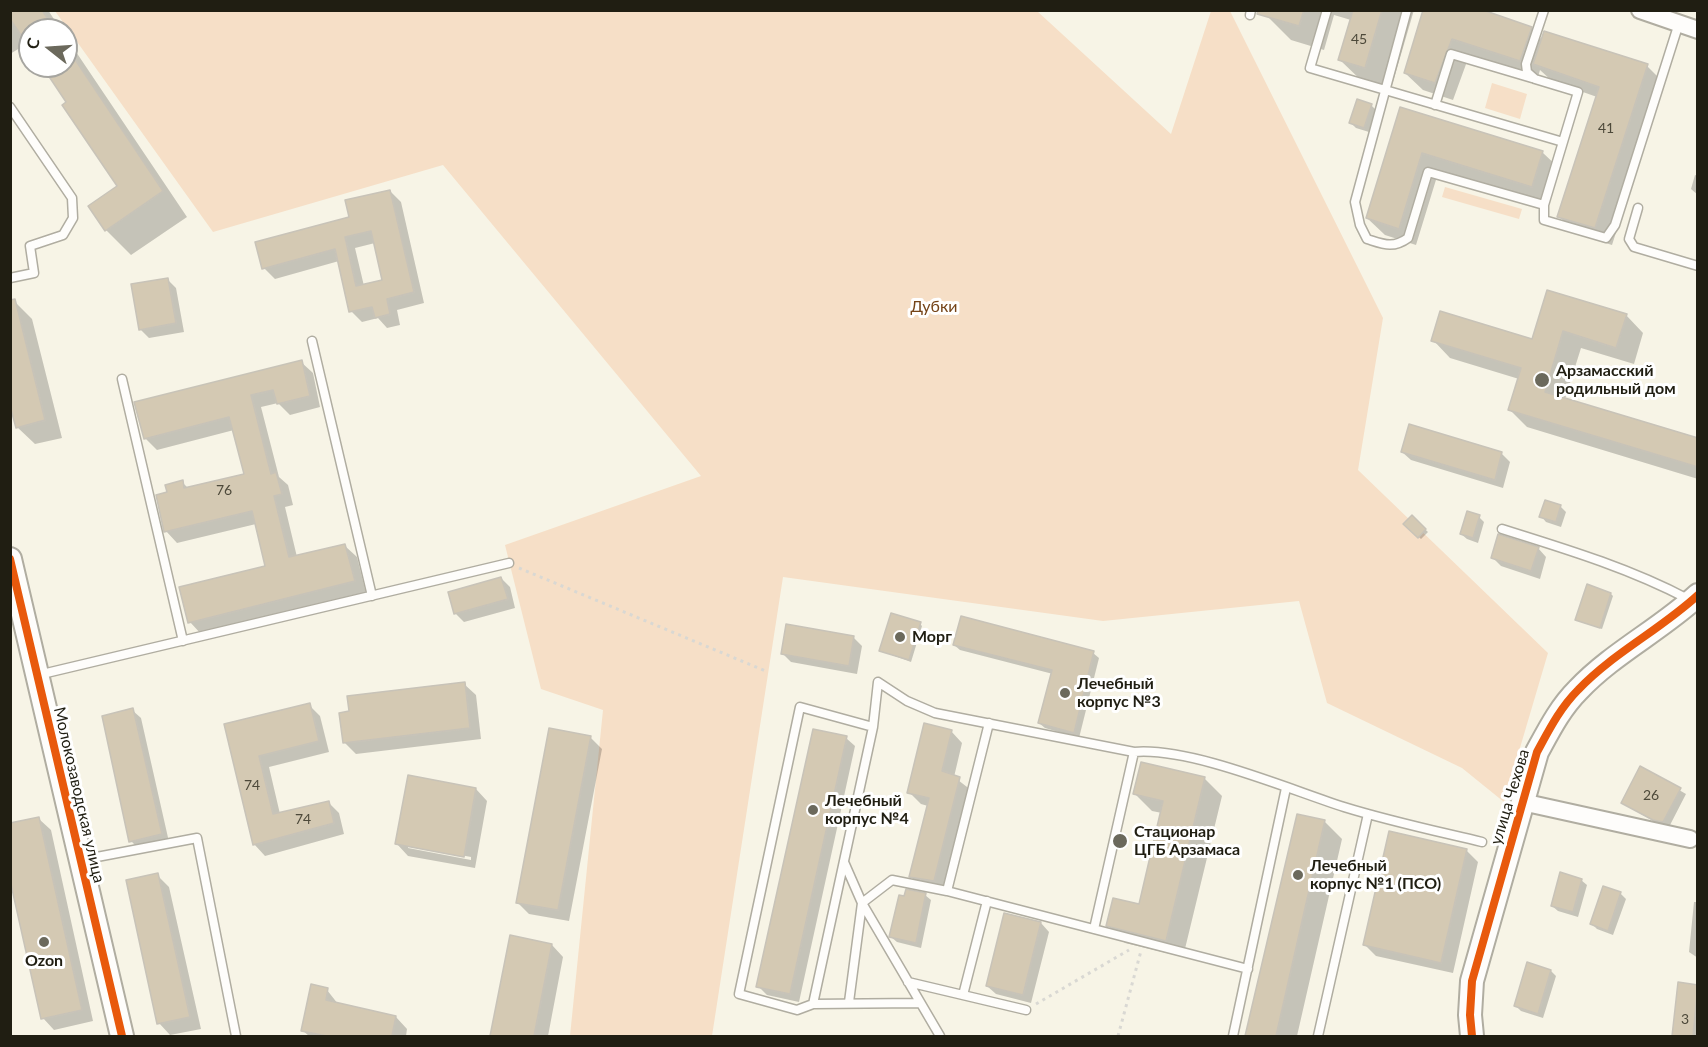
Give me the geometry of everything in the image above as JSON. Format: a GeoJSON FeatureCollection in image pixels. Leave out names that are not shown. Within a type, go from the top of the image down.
{"type":"FeatureCollection","features":[{"type":"Feature","properties":{"kind":"street"},"geometry":{"type":"LineString","coordinates":[[1644,11],[1698,30]]}},
{"type":"Feature","properties":{"kind":"street","name":"Молокозаводская улица"},"geometry":{"type":"LineString","coordinates":[[11,563],[122,1036]]}},
{"type":"Feature","properties":{"kind":"street","name":"улица Чехова"},"geometry":{"type":"LineString","coordinates":[[1472,1036],[1470,1015],[1472,981],[1537,752],[1555,719],[1577,691],[1605,665],[1694,598]]}},
{"type":"Feature","properties":{"kind":"street"},"geometry":{"type":"LineString","coordinates":[[1522,802],[1694,840]]}},
{"type":"Feature","properties":{"kind":"lane"},"geometry":{"type":"LineString","coordinates":[[1327,10],[1310,68],[1563,142]]}},
{"type":"Feature","properties":{"kind":"lane"},"geometry":{"type":"LineString","coordinates":[[1407,10],[1355,202],[1360,225],[1367,239],[1388,246],[1400,244],[1408,238],[1428,172],[1544,205]]}},
{"type":"Feature","properties":{"kind":"lane"},"geometry":{"type":"LineString","coordinates":[[1535,79],[1527,72],[1526,64],[1544,10]]}},
{"type":"Feature","properties":{"kind":"lane"},"geometry":{"type":"LineString","coordinates":[[1435,105],[1451,54],[1578,92],[1544,205],[1544,220],[1606,238],[1615,225],[1678,23]]}},
{"type":"Feature","properties":{"kind":"lane"},"geometry":{"type":"LineString","coordinates":[[10,107],[72,198],[73,218],[63,235],[30,246],[34,273],[10,278]]}},
{"type":"Feature","properties":{"kind":"lane"},"geometry":{"type":"LineString","coordinates":[[1638,208],[1629,239],[1634,247],[1698,266]]}},
{"type":"Feature","properties":{"kind":"lane"},"geometry":{"type":"LineString","coordinates":[[312,341],[372,596]]}},
{"type":"Feature","properties":{"kind":"lane"},"geometry":{"type":"LineString","coordinates":[[122,379],[183,641]]}},
{"type":"Feature","properties":{"kind":"lane"},"geometry":{"type":"LineString","coordinates":[[1502,529],[1587,556],[1694,598]]}},
{"type":"Feature","properties":{"kind":"lane"},"geometry":{"type":"LineString","coordinates":[[38,675],[509,563]]}},
{"type":"Feature","properties":{"kind":"lane"},"geometry":{"type":"LineString","coordinates":[[813,1004],[873,727],[878,682],[934,713],[1134,752],[1153,750],[1215,764],[1368,814],[1482,842]]}},
{"type":"Feature","properties":{"kind":"lane"},"geometry":{"type":"LineString","coordinates":[[873,727],[800,706],[739,993],[797,1010],[813,1004],[919,1003]]}},
{"type":"Feature","properties":{"kind":"lane"},"geometry":{"type":"LineString","coordinates":[[947,891],[989,723]]}},
{"type":"Feature","properties":{"kind":"lane"},"geometry":{"type":"LineString","coordinates":[[1094,929],[1134,752]]}},
{"type":"Feature","properties":{"kind":"lane"},"geometry":{"type":"LineString","coordinates":[[1233,1036],[1286,788]]}},
{"type":"Feature","properties":{"kind":"lane"},"geometry":{"type":"LineString","coordinates":[[1318,1036],[1368,814]]}},
{"type":"Feature","properties":{"kind":"lane"},"geometry":{"type":"LineString","coordinates":[[81,861],[197,838],[236,1036]]}},
{"type":"Feature","properties":{"kind":"lane"},"geometry":{"type":"LineString","coordinates":[[844,862],[862,903],[940,1036]]}},
{"type":"Feature","properties":{"kind":"lane"},"geometry":{"type":"LineString","coordinates":[[849,1002],[862,903],[892,880],[947,891],[1248,969]]}},
{"type":"Feature","properties":{"kind":"lane"},"geometry":{"type":"LineString","coordinates":[[963,995],[987,901]]}},
{"type":"Feature","properties":{"kind":"lane"},"geometry":{"type":"LineString","coordinates":[[908,982],[1026,1010]]}},
{"type":"Feature","properties":{"kind":"path"},"geometry":{"type":"LineString","coordinates":[[509,563],[768,672]]}},
{"type":"Feature","properties":{"kind":"path"},"geometry":{"type":"LineString","coordinates":[[1026,1010],[1143,942]]}},
{"type":"Feature","properties":{"kind":"path"},"geometry":{"type":"LineString","coordinates":[[1118,1036],[1143,942]]}},
{"type":"Feature","properties":{"kind":"green space","name":"Дубки"},"geometry":{"type":"Polygon","coordinates":[[[55,11],[1037,11],[1171,134],[1211,11],[1230,11],[1383,318],[1358,470],[1548,653],[1504,802],[1462,768],[1327,703],[1299,601],[1103,621],[783,577],[712,1036],[570,1036],[603,710],[541,689],[505,545],[701,476],[443,165],[213,232],[78,43],[78,18],[60,18],[55,11]]]}},
{"type":"Feature","properties":{"kind":"green space"},"geometry":{"type":"Polygon","coordinates":[[[1492,83],[1527,94],[1520,119],[1485,108],[1492,83]]]}},
{"type":"Feature","properties":{"kind":"green space"},"geometry":{"type":"Polygon","coordinates":[[[1445,187],[1522,209],[1519,219],[1442,197],[1445,187]]]}},
{"type":"Feature","properties":{"kind":"building"},"geometry":{"type":"Polygon","coordinates":[[[10,10],[42,10],[47,18],[18,18],[18,31],[10,19],[10,10]]]}},
{"type":"Feature","properties":{"kind":"building"},"geometry":{"type":"Polygon","coordinates":[[[1258,10],[1304,10],[1299,26],[1257,14],[1258,10]]]}},
{"type":"Feature","properties":{"kind":"building"},"geometry":{"type":"Polygon","coordinates":[[[1353,10],[1382,10],[1365,68],[1338,60],[1353,10]]]}},
{"type":"Feature","properties":{"kind":"building"},"geometry":{"type":"Polygon","coordinates":[[[1423,10],[1483,10],[1532,27],[1520,61],[1452,39],[1435,83],[1404,73],[1423,10]]]}},
{"type":"Feature","properties":{"kind":"building"},"geometry":{"type":"Polygon","coordinates":[[[1544,31],[1648,64],[1595,228],[1557,217],[1599,87],[1533,64],[1544,31]]]}},
{"type":"Feature","properties":{"kind":"building"},"geometry":{"type":"Polygon","coordinates":[[[78,64],[163,191],[105,231],[88,206],[117,186],[62,105],[66,102],[50,78],[78,78],[78,64]]]}},
{"type":"Feature","properties":{"kind":"building"},"geometry":{"type":"Polygon","coordinates":[[[1357,99],[1372,104],[1364,128],[1349,123],[1357,99]]]}},
{"type":"Feature","properties":{"kind":"building"},"geometry":{"type":"Polygon","coordinates":[[[1400,107],[1543,151],[1532,187],[1422,153],[1399,229],[1366,218],[1400,107]]]}},
{"type":"Feature","properties":{"kind":"building"},"geometry":{"type":"Polygon","coordinates":[[[390,190],[414,292],[387,299],[390,314],[375,318],[372,307],[349,312],[335,249],[262,269],[255,242],[349,217],[345,200],[390,190]],[[371,231],[345,237],[356,286],[382,280],[371,231]]]}},
{"type":"Feature","properties":{"kind":"building"},"geometry":{"type":"Polygon","coordinates":[[[168,278],[176,323],[139,330],[131,284],[168,278]]]}},
{"type":"Feature","properties":{"kind":"building"},"geometry":{"type":"Polygon","coordinates":[[[1547,290],[1627,314],[1616,348],[1563,331],[1545,392],[1698,438],[1698,467],[1508,410],[1521,368],[1431,341],[1440,311],[1532,339],[1547,290]]]}},
{"type":"Feature","properties":{"kind":"building"},"geometry":{"type":"Polygon","coordinates":[[[15,299],[45,420],[16,428],[10,406],[10,300],[15,299]]]}},
{"type":"Feature","properties":{"kind":"building"},"geometry":{"type":"Polygon","coordinates":[[[302,360],[310,396],[277,404],[273,390],[251,395],[271,474],[276,472],[282,494],[274,496],[289,557],[345,544],[355,581],[188,623],[179,587],[265,566],[252,511],[164,532],[156,495],[167,492],[165,485],[183,480],[184,488],[244,474],[229,417],[144,439],[134,402],[302,360]]]}},
{"type":"Feature","properties":{"kind":"building"},"geometry":{"type":"Polygon","coordinates":[[[1409,424],[1502,452],[1495,480],[1401,452],[1409,424]]]}},
{"type":"Feature","properties":{"kind":"building"},"geometry":{"type":"Polygon","coordinates":[[[1545,500],[1561,505],[1556,522],[1539,517],[1545,500]]]}},
{"type":"Feature","properties":{"kind":"building"},"geometry":{"type":"Polygon","coordinates":[[[1467,511],[1480,515],[1473,538],[1460,534],[1467,511]]]}},
{"type":"Feature","properties":{"kind":"building"},"geometry":{"type":"Polygon","coordinates":[[[1412,515],[1426,529],[1418,538],[1403,524],[1412,515]]]}},
{"type":"Feature","properties":{"kind":"building"},"geometry":{"type":"Polygon","coordinates":[[[1498,534],[1539,547],[1531,571],[1491,558],[1498,534]]]}},
{"type":"Feature","properties":{"kind":"building"},"geometry":{"type":"Polygon","coordinates":[[[501,577],[508,599],[454,614],[448,592],[501,577]]]}},
{"type":"Feature","properties":{"kind":"building"},"geometry":{"type":"Polygon","coordinates":[[[1587,584],[1611,593],[1600,628],[1575,620],[1587,584]]]}},
{"type":"Feature","properties":{"kind":"building","name":"Морг"},"geometry":{"type":"Polygon","coordinates":[[[891,613],[921,622],[909,660],[879,651],[891,613]]]}},
{"type":"Feature","properties":{"kind":"building","name":"Лечебный корпус №3"},"geometry":{"type":"Polygon","coordinates":[[[961,616],[1094,651],[1074,733],[1038,723],[1052,670],[953,645],[961,616]]]}},
{"type":"Feature","properties":{"kind":"building"},"geometry":{"type":"Polygon","coordinates":[[[786,624],[854,636],[849,666],[781,654],[786,624]]]}},
{"type":"Feature","properties":{"kind":"building"},"geometry":{"type":"Polygon","coordinates":[[[465,682],[470,728],[343,743],[339,713],[349,711],[347,696],[465,682]]]}},
{"type":"Feature","properties":{"kind":"building"},"geometry":{"type":"Polygon","coordinates":[[[310,703],[319,741],[259,756],[273,814],[329,801],[334,823],[253,845],[224,724],[310,703]]]}},
{"type":"Feature","properties":{"kind":"building"},"geometry":{"type":"Polygon","coordinates":[[[133,708],[162,834],[129,842],[102,716],[133,708]]]}},
{"type":"Feature","properties":{"kind":"building"},"geometry":{"type":"Polygon","coordinates":[[[924,723],[952,730],[942,771],[960,777],[934,881],[909,877],[929,798],[907,793],[924,723]]]}},
{"type":"Feature","properties":{"kind":"building"},"geometry":{"type":"Polygon","coordinates":[[[549,728],[591,736],[558,910],[516,903],[549,728]]]}},
{"type":"Feature","properties":{"kind":"building","name":"Лечебный корпус №4"},"geometry":{"type":"Polygon","coordinates":[[[813,729],[847,736],[790,994],[756,987],[813,729]]]}},
{"type":"Feature","properties":{"kind":"building"},"geometry":{"type":"Polygon","coordinates":[[[1141,762],[1205,777],[1166,941],[1106,926],[1113,898],[1139,904],[1163,801],[1133,794],[1141,762]]]}},
{"type":"Feature","properties":{"kind":"building"},"geometry":{"type":"Polygon","coordinates":[[[1640,766],[1681,788],[1663,822],[1653,820],[1621,803],[1640,766]]]}},
{"type":"Feature","properties":{"kind":"building"},"geometry":{"type":"Polygon","coordinates":[[[408,775],[476,788],[464,857],[395,844],[408,775]]]}},
{"type":"Feature","properties":{"kind":"building","name":"Лечебный корпус №1 (ПСО)"},"geometry":{"type":"Polygon","coordinates":[[[1297,814],[1325,820],[1276,1036],[1245,1036],[1297,814]]]}},
{"type":"Feature","properties":{"kind":"building"},"geometry":{"type":"Polygon","coordinates":[[[39,817],[82,1010],[41,1019],[10,880],[10,823],[39,817]]]}},
{"type":"Feature","properties":{"kind":"building"},"geometry":{"type":"Polygon","coordinates":[[[1389,831],[1467,849],[1441,963],[1363,945],[1389,831]]]}},
{"type":"Feature","properties":{"kind":"building"},"geometry":{"type":"Polygon","coordinates":[[[1560,872],[1582,879],[1573,912],[1551,906],[1560,872]]]}},
{"type":"Feature","properties":{"kind":"building"},"geometry":{"type":"Polygon","coordinates":[[[158,873],[190,1017],[157,1024],[126,880],[158,873]]]}},
{"type":"Feature","properties":{"kind":"building"},"geometry":{"type":"Polygon","coordinates":[[[1603,886],[1621,892],[1608,931],[1590,924],[1603,886]]]}},
{"type":"Feature","properties":{"kind":"building"},"geometry":{"type":"Polygon","coordinates":[[[906,889],[926,893],[916,943],[889,937],[899,895],[904,896],[906,889]]]}},
{"type":"Feature","properties":{"kind":"building"},"geometry":{"type":"Polygon","coordinates":[[[1004,913],[1041,922],[1023,995],[986,986],[1004,913]]]}},
{"type":"Feature","properties":{"kind":"building"},"geometry":{"type":"Polygon","coordinates":[[[510,935],[552,944],[534,1036],[490,1036],[510,935]]]}},
{"type":"Feature","properties":{"kind":"building"},"geometry":{"type":"Polygon","coordinates":[[[1527,962],[1551,970],[1538,1014],[1514,1006],[1527,962]]]}},
{"type":"Feature","properties":{"kind":"building"},"geometry":{"type":"Polygon","coordinates":[[[1678,982],[1698,985],[1693,1036],[1672,1036],[1678,982]]]}},
{"type":"Feature","properties":{"kind":"building"},"geometry":{"type":"Polygon","coordinates":[[[311,984],[328,988],[326,1000],[396,1016],[392,1036],[327,1036],[301,1031],[311,984]]]}},
{"type":"Feature","properties":{"kind":"cycle path"},"geometry":{"type":"LineString","coordinates":[[10,559],[122,1036]]}},
{"type":"Feature","properties":{"kind":"cycle path"},"geometry":{"type":"LineString","coordinates":[[1472,1036],[1470,1015],[1472,981],[1537,752],[1550,727],[1578,690],[1606,664],[1698,595]]}},
{"type":"Feature","properties":{"kind":"place","name":"Арзамасский родильный дом"},"geometry":{"type":"Point","coordinates":[1542,380]}},
{"type":"Feature","properties":{"kind":"place","name":"Морг"},"geometry":{"type":"Point","coordinates":[900,637]}},
{"type":"Feature","properties":{"kind":"place","name":"Лечебный корпус №3"},"geometry":{"type":"Point","coordinates":[1065,693]}},
{"type":"Feature","properties":{"kind":"place","name":"Лечебный корпус №4"},"geometry":{"type":"Point","coordinates":[813,810]}},
{"type":"Feature","properties":{"kind":"place","name":"Стационар ЦГБ Арзамаса"},"geometry":{"type":"Point","coordinates":[1120,841]}},
{"type":"Feature","properties":{"kind":"place","name":"Лечебный корпус №1 (ПСО)"},"geometry":{"type":"Point","coordinates":[1298,875]}},
{"type":"Feature","properties":{"kind":"place","name":"Ozon"},"geometry":{"type":"Point","coordinates":[44,942]}}]}
